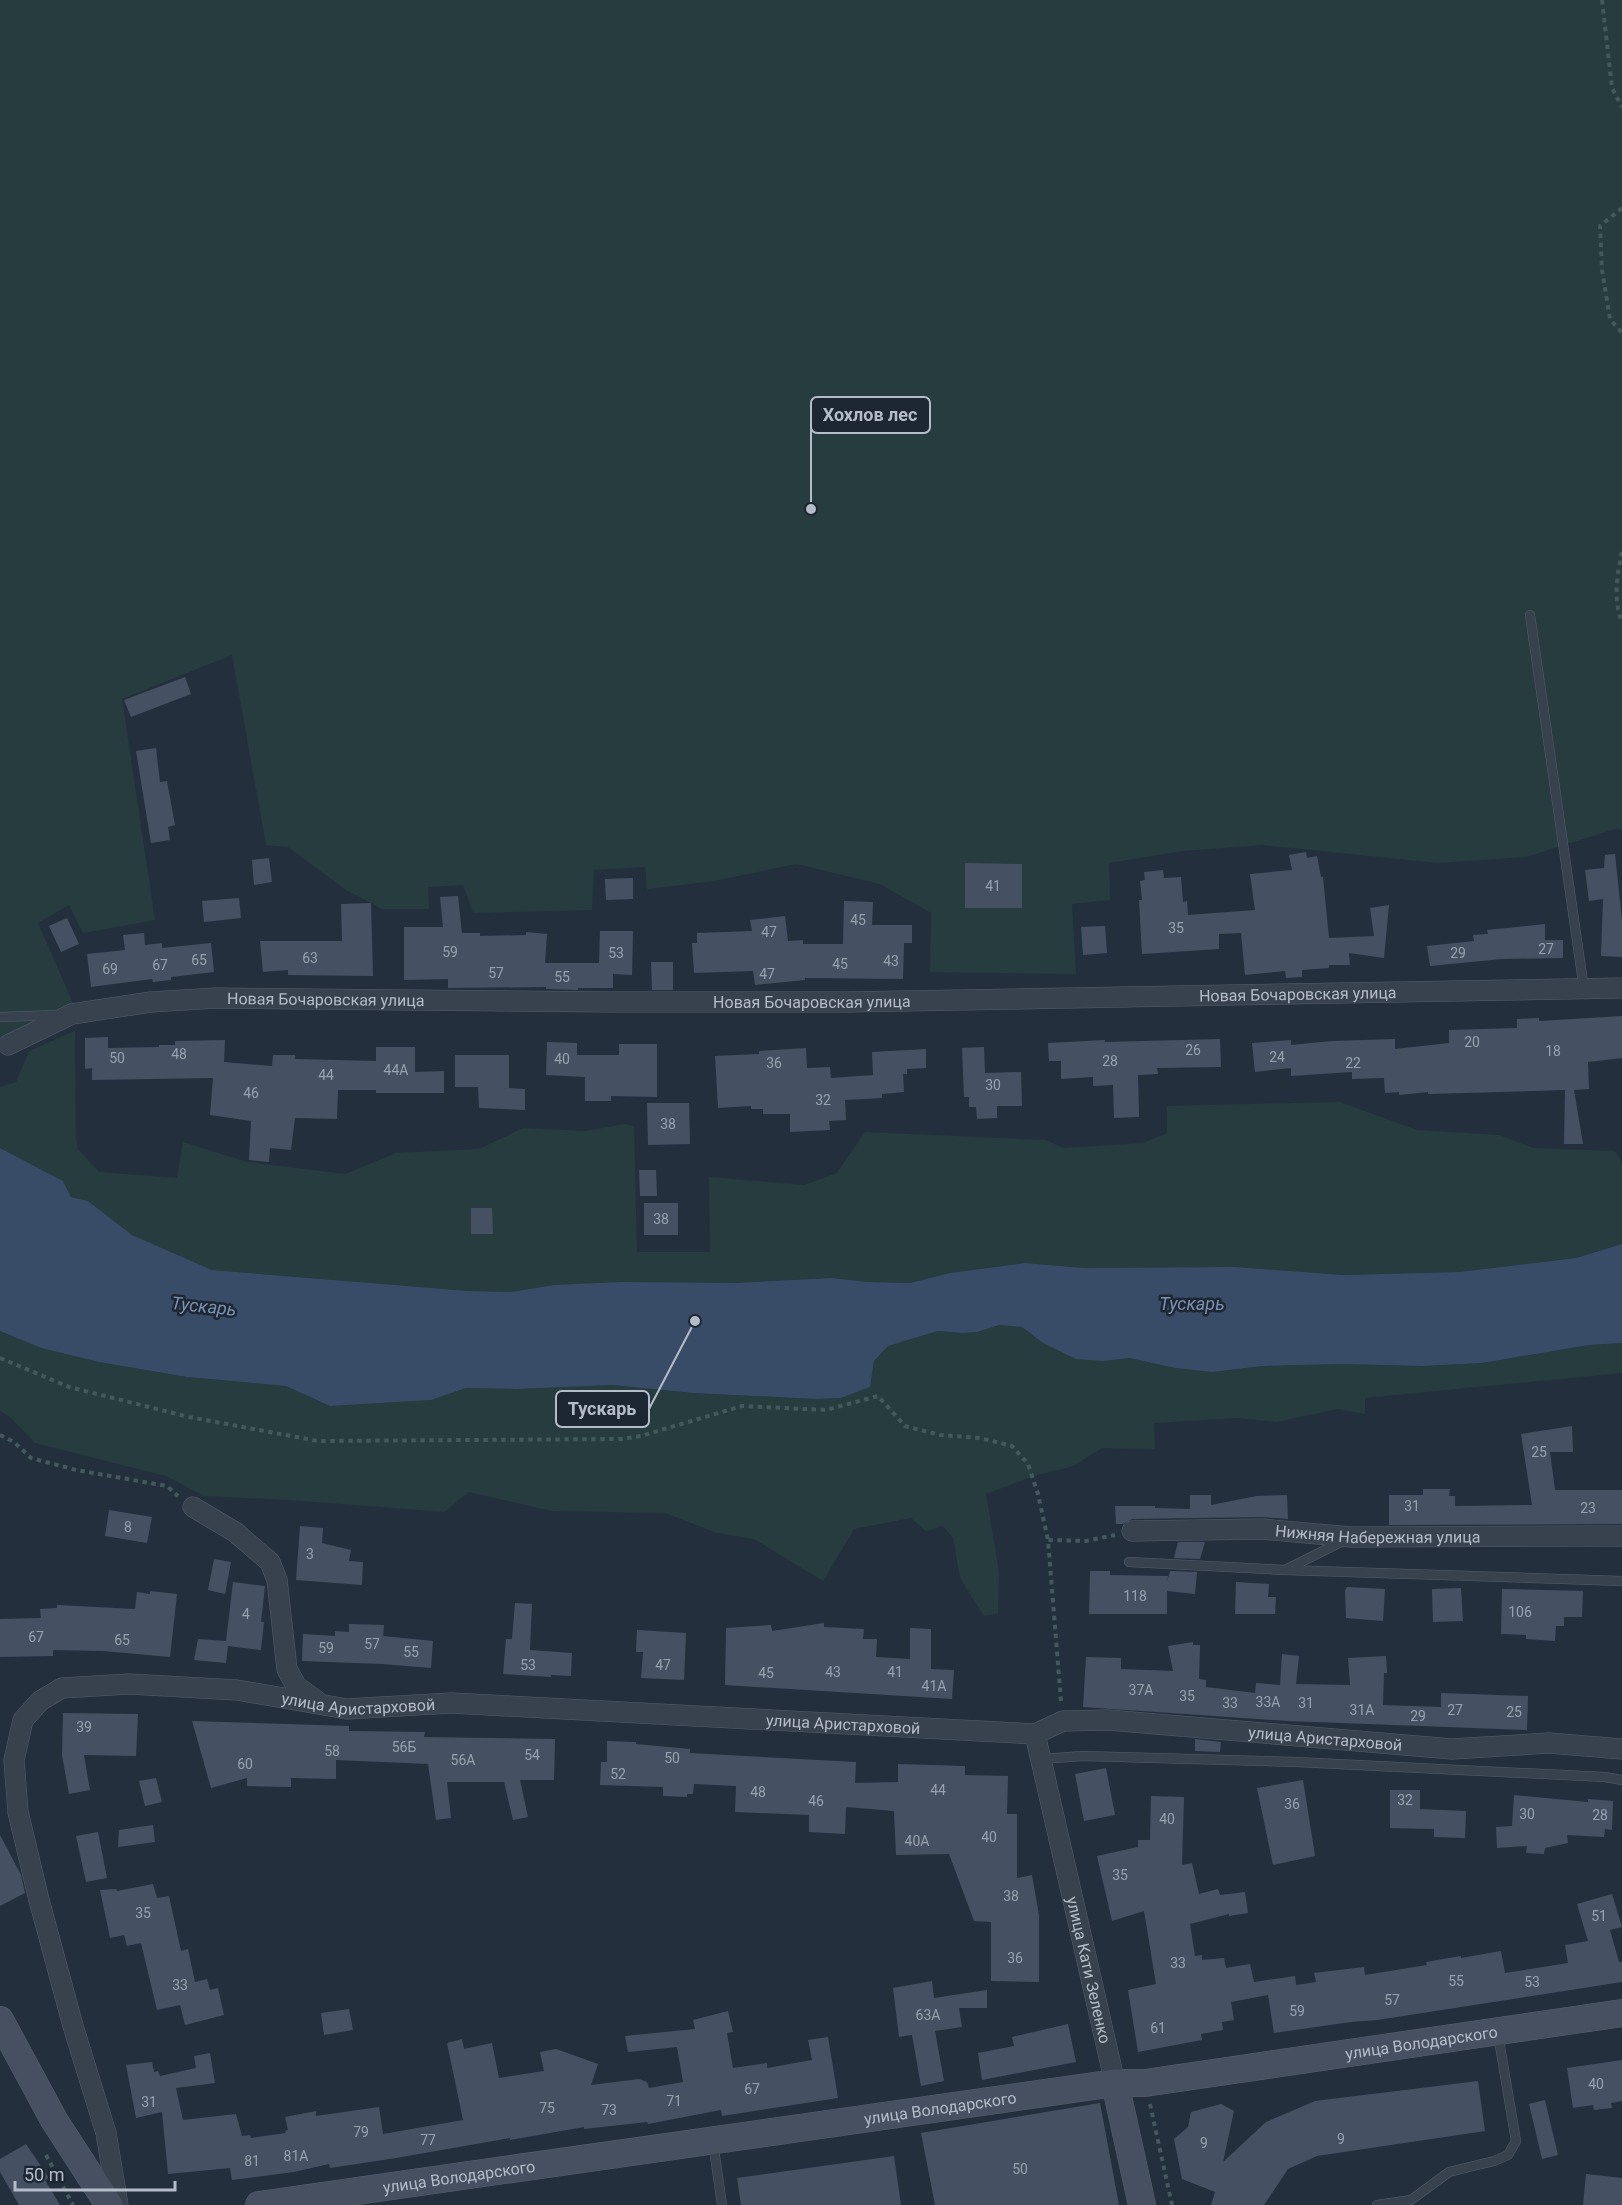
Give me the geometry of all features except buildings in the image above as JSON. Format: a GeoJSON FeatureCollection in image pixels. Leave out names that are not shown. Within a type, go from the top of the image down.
{"type":"FeatureCollection","features":[{"type":"Feature","properties":{"kind":"street","name":"Новая Бочаровская улица"},"geometry":{"type":"LineString","coordinates":[[8,1045],[72,1014],[151,1002],[216,998],[846,1002],[1622,988]]}},
{"type":"Feature","properties":{"kind":"street"},"geometry":{"type":"LineString","coordinates":[[193,1507],[235,1532],[270,1562],[277,1580],[287,1669],[296,1686],[322,1704]]}},
{"type":"Feature","properties":{"kind":"street","name":"Нижняя Набережная улица"},"geometry":{"type":"LineString","coordinates":[[1132,1531],[1262,1529],[1351,1537],[1622,1536]]}},
{"type":"Feature","properties":{"kind":"street","name":"улица Аристарховой"},"geometry":{"type":"LineString","coordinates":[[118,2205],[106,2133],[54,1957],[18,1812],[14,1760],[23,1720],[40,1701],[62,1688],[129,1684],[237,1690],[347,1709],[451,1703],[1035,1734],[1063,1721],[1108,1720],[1452,1749],[1549,1743],[1622,1749]]}},
{"type":"Feature","properties":{"kind":"street","name":"улица Кати Зеленко"},"geometry":{"type":"LineString","coordinates":[[1035,1734],[1142,2205]]}},
{"type":"Feature","properties":{"kind":"street","name":"улица Володарского"},"geometry":{"type":"LineString","coordinates":[[259,2205],[1114,2083],[1145,2083],[1622,2013]]}},
{"type":"Feature","properties":{"kind":"street"},"geometry":{"type":"LineString","coordinates":[[0,2020],[54,2120],[109,2205]]}},
{"type":"Feature","properties":{"kind":"lane"},"geometry":{"type":"LineString","coordinates":[[1530,615],[1584,989]]}},
{"type":"Feature","properties":{"kind":"lane"},"geometry":{"type":"LineString","coordinates":[[0,1017],[72,1014]]}},
{"type":"Feature","properties":{"kind":"lane"},"geometry":{"type":"LineString","coordinates":[[1285,1570],[1351,1537]]}},
{"type":"Feature","properties":{"kind":"lane"},"geometry":{"type":"LineString","coordinates":[[1129,1562],[1285,1570],[1622,1581]]}},
{"type":"Feature","properties":{"kind":"lane"},"geometry":{"type":"LineString","coordinates":[[1041,1759],[1083,1756],[1296,1762],[1605,1777],[1622,1780]]}},
{"type":"Feature","properties":{"kind":"lane"},"geometry":{"type":"LineString","coordinates":[[1377,2205],[1411,2200],[1449,2172],[1494,2161],[1508,2155],[1515,2141],[1497,2031]]}},
{"type":"Feature","properties":{"kind":"lane"},"geometry":{"type":"LineString","coordinates":[[712,2139],[722,2205]]}},
{"type":"Feature","properties":{"kind":"path"},"geometry":{"type":"LineString","coordinates":[[1602,0],[1612,88],[1622,108]]}},
{"type":"Feature","properties":{"kind":"path"},"geometry":{"type":"LineString","coordinates":[[1622,208],[1600,226],[1602,270],[1610,319],[1622,333]]}},
{"type":"Feature","properties":{"kind":"path"},"geometry":{"type":"LineString","coordinates":[[1622,552],[1618,571],[1617,611],[1622,622]]}},
{"type":"Feature","properties":{"kind":"path"},"geometry":{"type":"LineString","coordinates":[[0,1358],[69,1387],[189,1417],[318,1441],[621,1439],[641,1436],[742,1406],[826,1410],[878,1396],[905,1426],[940,1435],[980,1438],[1012,1446],[1028,1464],[1038,1494],[1048,1540],[1061,1702]]}},
{"type":"Feature","properties":{"kind":"path"},"geometry":{"type":"LineString","coordinates":[[0,1435],[14,1442],[31,1458],[76,1470],[167,1486],[193,1507]]}},
{"type":"Feature","properties":{"kind":"path"},"geometry":{"type":"LineString","coordinates":[[1048,1540],[1086,1542],[1132,1531]]}},
{"type":"Feature","properties":{"kind":"path"},"geometry":{"type":"LineString","coordinates":[[1145,2083],[1172,2205]]}},
{"type":"Feature","properties":{"kind":"path"},"geometry":{"type":"LineString","coordinates":[[56,2174],[73,2205]]}},
{"type":"Feature","properties":{"kind":"green space"},"geometry":{"type":"Polygon","coordinates":[[[0,0],[1622,0],[1622,830],[1615,829],[1526,857],[1437,863],[1263,845],[1183,851],[1109,863],[1110,900],[1072,904],[1076,974],[930,972],[931,913],[880,884],[796,864],[714,881],[647,889],[645,867],[594,870],[592,910],[473,913],[463,885],[428,887],[429,909],[382,909],[346,890],[288,847],[266,845],[232,655],[122,699],[155,920],[83,933],[69,905],[38,923],[73,1003],[0,1046],[0,0]]]}},
{"type":"Feature","properties":{"kind":"green space"},"geometry":{"type":"Polygon","coordinates":[[[75,1031],[78,1149],[99,1172],[177,1178],[183,1142],[247,1162],[345,1174],[396,1153],[479,1149],[523,1128],[585,1131],[625,1124],[634,1126],[637,1252],[710,1252],[709,1177],[804,1185],[837,1173],[865,1132],[1046,1140],[1063,1148],[1143,1143],[1167,1133],[1167,1106],[1340,1102],[1417,1130],[1499,1135],[1533,1148],[1615,1151],[1622,1163],[1622,1244],[1576,1258],[1459,1272],[1344,1275],[1236,1267],[1084,1268],[1025,1263],[950,1273],[910,1283],[832,1278],[734,1283],[554,1285],[511,1292],[468,1291],[212,1270],[132,1235],[88,1201],[71,1197],[63,1181],[0,1148],[0,1087],[16,1082],[29,1051],[75,1031]]]}},
{"type":"Feature","properties":{"kind":"green space"},"geometry":{"type":"Polygon","coordinates":[[[998,1325],[1022,1327],[1043,1343],[1104,1361],[1129,1358],[1175,1368],[1212,1372],[1263,1366],[1342,1364],[1423,1366],[1482,1363],[1589,1345],[1622,1343],[1622,1373],[1365,1398],[1365,1414],[1338,1409],[1276,1422],[1237,1418],[1154,1423],[1155,1449],[1102,1448],[1074,1466],[1037,1475],[986,1494],[999,1572],[998,1613],[984,1616],[960,1578],[953,1538],[943,1526],[926,1531],[911,1518],[854,1529],[823,1581],[754,1539],[717,1533],[665,1513],[552,1511],[469,1492],[444,1512],[204,1496],[166,1476],[35,1443],[10,1417],[0,1411],[0,1331],[41,1348],[99,1362],[187,1377],[286,1386],[330,1406],[431,1400],[466,1388],[517,1389],[612,1385],[693,1393],[816,1399],[841,1398],[870,1387],[874,1361],[888,1346],[938,1331],[977,1332],[998,1325]]]}},
{"type":"Feature","properties":{"kind":"water"},"geometry":{"type":"Polygon","coordinates":[[[0,1148],[63,1181],[71,1197],[88,1201],[132,1235],[212,1270],[468,1291],[511,1292],[554,1285],[622,1282],[734,1283],[832,1278],[910,1283],[950,1273],[1025,1263],[1084,1268],[1235,1267],[1344,1275],[1459,1272],[1576,1258],[1622,1244],[1622,1343],[1589,1345],[1482,1363],[1423,1366],[1342,1364],[1263,1366],[1212,1372],[1175,1368],[1129,1358],[1104,1361],[1076,1359],[1043,1343],[1022,1327],[999,1325],[977,1332],[938,1331],[888,1346],[874,1361],[870,1387],[841,1398],[816,1399],[693,1393],[612,1385],[517,1389],[466,1388],[431,1400],[330,1406],[286,1386],[187,1377],[99,1362],[41,1348],[0,1331],[0,1148]]]}},
{"type":"Feature","properties":{"kind":"place","name":"Хохлов лес"},"geometry":{"type":"Point","coordinates":[811,509]}},
{"type":"Feature","properties":{"kind":"place","name":"Тускарь"},"geometry":{"type":"Point","coordinates":[695,1321]}}]}
